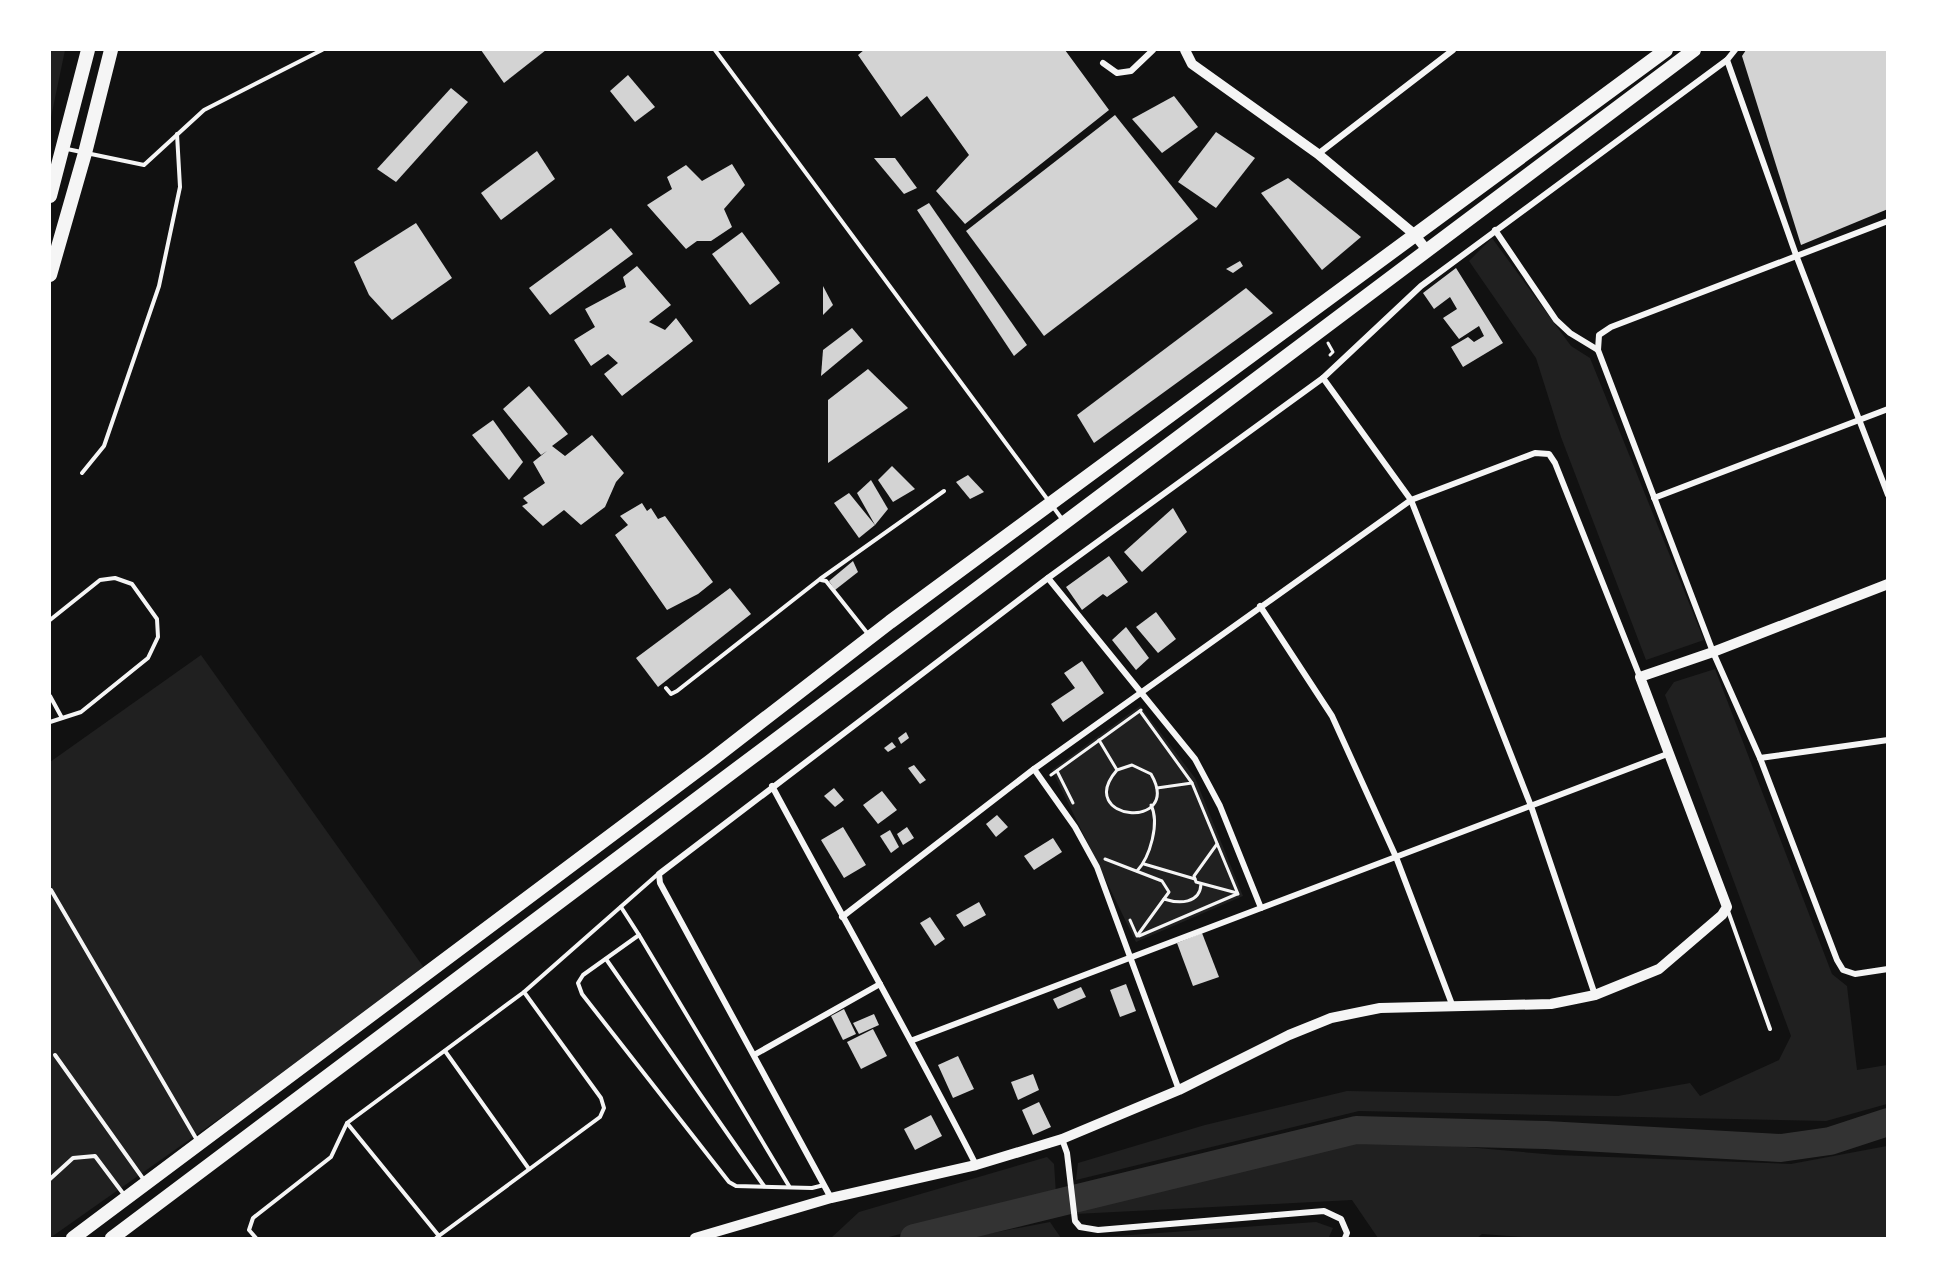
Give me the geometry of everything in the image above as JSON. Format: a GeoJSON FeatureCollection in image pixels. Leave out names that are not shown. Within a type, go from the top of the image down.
{"type":"FeatureCollection","features":[{"type":"Feature","properties":{"kind":"highway"},"geometry":{"type":"LineString","coordinates":[[50,196],[88,50]]}},
{"type":"Feature","properties":{"kind":"highway"},"geometry":{"type":"LineString","coordinates":[[50,275],[85,153],[111,50]]}},
{"type":"Feature","properties":{"kind":"highway"},"geometry":{"type":"LineString","coordinates":[[73,1239],[1050,503],[1666,50]]}},
{"type":"Feature","properties":{"kind":"highway"},"geometry":{"type":"LineString","coordinates":[[112,1239],[863,676],[1426,249],[1694,50]]}},
{"type":"Feature","properties":{"kind":"highway"},"geometry":{"type":"LineString","coordinates":[[847,656],[863,676]]}},
{"type":"Feature","properties":{"kind":"highway"},"geometry":{"type":"LineString","coordinates":[[264,1097],[279,1114]]}},
{"type":"Feature","properties":{"kind":"street"},"geometry":{"type":"LineString","coordinates":[[1103,63],[1117,73],[1131,71],[1153,50]]}},
{"type":"Feature","properties":{"kind":"street"},"geometry":{"type":"LineString","coordinates":[[1185,50],[1192,64],[1317,154],[1414,234],[1426,249]]}},
{"type":"Feature","properties":{"kind":"street"},"geometry":{"type":"LineString","coordinates":[[1317,154],[1452,50]]}},
{"type":"Feature","properties":{"kind":"street"},"geometry":{"type":"LineString","coordinates":[[831,1198],[660,883],[658,874],[1048,578],[1323,378],[1421,286],[1727,60],[1735,50]]}},
{"type":"Feature","properties":{"kind":"street"},"geometry":{"type":"LineString","coordinates":[[1727,60],[1796,255],[1887,495]]}},
{"type":"Feature","properties":{"kind":"street"},"geometry":{"type":"LineString","coordinates":[[1887,221],[1611,327],[1599,335],[1598,350],[1713,652],[1760,758],[1843,970],[1855,974],[1887,969]]}},
{"type":"Feature","properties":{"kind":"street"},"geometry":{"type":"LineString","coordinates":[[1495,230],[1556,320],[1570,333],[1598,350]]}},
{"type":"Feature","properties":{"kind":"street"},"geometry":{"type":"LineString","coordinates":[[1323,378],[1411,500],[1531,806],[1596,995]]}},
{"type":"Feature","properties":{"kind":"street"},"geometry":{"type":"LineString","coordinates":[[1654,498],[1887,409]]}},
{"type":"Feature","properties":{"kind":"street"},"geometry":{"type":"LineString","coordinates":[[695,1239],[831,1198],[976,1165],[1062,1139],[1179,1090],[1289,1035],[1331,1018],[1380,1008],[1551,1004],[1596,995],[1659,969],[1722,915],[1727,907],[1671,753],[1549,454],[1535,453],[1411,500],[1034,769],[842,917]]}},
{"type":"Feature","properties":{"kind":"street"},"geometry":{"type":"LineString","coordinates":[[1048,578],[1195,759],[1220,806],[1261,908]]}},
{"type":"Feature","properties":{"kind":"street"},"geometry":{"type":"LineString","coordinates":[[1640,677],[1713,652],[1887,584]]}},
{"type":"Feature","properties":{"kind":"street"},"geometry":{"type":"LineString","coordinates":[[1260,606],[1332,716],[1396,857],[1453,1006]]}},
{"type":"Feature","properties":{"kind":"street"},"geometry":{"type":"LineString","coordinates":[[1760,758],[1887,740]]}},
{"type":"Feature","properties":{"kind":"street"},"geometry":{"type":"LineString","coordinates":[[913,1040],[1671,753]]}},
{"type":"Feature","properties":{"kind":"street"},"geometry":{"type":"LineString","coordinates":[[1034,769],[1075,827],[1097,867],[1179,1090]]}},
{"type":"Feature","properties":{"kind":"street"},"geometry":{"type":"LineString","coordinates":[[772,786],[842,917],[913,1040],[976,1165]]}},
{"type":"Feature","properties":{"kind":"street"},"geometry":{"type":"LineString","coordinates":[[754,1055],[880,984]]}},
{"type":"Feature","properties":{"kind":"street"},"geometry":{"type":"LineString","coordinates":[[1062,1139],[1067,1154],[1075,1221],[1080,1227],[1098,1230],[1324,1211],[1341,1219],[1346,1236]]}},
{"type":"Feature","properties":{"kind":"lane"},"geometry":{"type":"LineString","coordinates":[[63,148],[144,165],[204,110],[322,50]]}},
{"type":"Feature","properties":{"kind":"lane"},"geometry":{"type":"LineString","coordinates":[[715,50],[1065,523]]}},
{"type":"Feature","properties":{"kind":"lane"},"geometry":{"type":"LineString","coordinates":[[82,473],[104,446],[159,285],[180,187],[177,134]]}},
{"type":"Feature","properties":{"kind":"lane"},"geometry":{"type":"LineString","coordinates":[[666,688],[671,694],[677,691],[820,579],[944,490]]}},
{"type":"Feature","properties":{"kind":"lane"},"geometry":{"type":"LineString","coordinates":[[50,620],[100,580],[115,578],[132,584],[157,619],[158,637],[148,658],[81,712],[50,722]]}},
{"type":"Feature","properties":{"kind":"lane"},"geometry":{"type":"LineString","coordinates":[[820,579],[826,581],[871,637]]}},
{"type":"Feature","properties":{"kind":"lane"},"geometry":{"type":"LineString","coordinates":[[50,696],[62,718]]}},
{"type":"Feature","properties":{"kind":"lane"},"geometry":{"type":"LineString","coordinates":[[256,1239],[249,1230],[253,1218],[331,1157],[347,1123],[524,992],[658,874]]}},
{"type":"Feature","properties":{"kind":"lane"},"geometry":{"type":"LineString","coordinates":[[51,890],[199,1143]]}},
{"type":"Feature","properties":{"kind":"lane"},"geometry":{"type":"LineString","coordinates":[[621,907],[789,1186]]}},
{"type":"Feature","properties":{"kind":"lane"},"geometry":{"type":"LineString","coordinates":[[1727,907],[1770,1029]]}},
{"type":"Feature","properties":{"kind":"lane"},"geometry":{"type":"LineString","coordinates":[[639,935],[583,975],[578,983],[582,994],[729,1182],[736,1186],[812,1188],[824,1185]]}},
{"type":"Feature","properties":{"kind":"lane"},"geometry":{"type":"LineString","coordinates":[[606,959],[764,1186]]}},
{"type":"Feature","properties":{"kind":"lane"},"geometry":{"type":"LineString","coordinates":[[347,1123],[438,1238],[600,1117],[604,1108],[601,1098],[524,992]]}},
{"type":"Feature","properties":{"kind":"lane"},"geometry":{"type":"LineString","coordinates":[[445,1051],[529,1169]]}},
{"type":"Feature","properties":{"kind":"lane"},"geometry":{"type":"LineString","coordinates":[[55,1055],[146,1184]]}},
{"type":"Feature","properties":{"kind":"lane"},"geometry":{"type":"LineString","coordinates":[[50,1179],[73,1158],[94,1156],[126,1198]]}},
{"type":"Feature","properties":{"kind":"path"},"geometry":{"type":"LineString","coordinates":[[1323,378],[1319,366],[1333,352],[1328,344],[1333,340]]}},
{"type":"Feature","properties":{"kind":"path"},"geometry":{"type":"LineString","coordinates":[[1057,771],[1140,711],[1192,783],[1238,894]]}},
{"type":"Feature","properties":{"kind":"path"},"geometry":{"type":"LineString","coordinates":[[1099,740],[1117,770]]}},
{"type":"Feature","properties":{"kind":"path"},"geometry":{"type":"LineString","coordinates":[[1132,765],[1151,774],[1157,788],[1151,805],[1139,813],[1130,814],[1119,812],[1113,806],[1109,798],[1108,784],[1117,770],[1132,765]]}},
{"type":"Feature","properties":{"kind":"path"},"geometry":{"type":"LineString","coordinates":[[1157,788],[1192,783]]}},
{"type":"Feature","properties":{"kind":"path"},"geometry":{"type":"LineString","coordinates":[[1137,872],[1144,864],[1155,813],[1151,805]]}},
{"type":"Feature","properties":{"kind":"path"},"geometry":{"type":"LineString","coordinates":[[1195,879],[1194,876],[1217,844]]}},
{"type":"Feature","properties":{"kind":"path"},"geometry":{"type":"LineString","coordinates":[[1100,857],[1162,881],[1168,892],[1137,936]]}},
{"type":"Feature","properties":{"kind":"path"},"geometry":{"type":"LineString","coordinates":[[1144,864],[1238,894]]}},
{"type":"Feature","properties":{"kind":"path"},"geometry":{"type":"LineString","coordinates":[[1164,899],[1186,902],[1197,895],[1201,884]]}},
{"type":"Feature","properties":{"kind":"path"},"geometry":{"type":"LineString","coordinates":[[1126,941],[1253,888]]}},
{"type":"Feature","properties":{"kind":"shaded area"},"geometry":{"type":"Polygon","coordinates":[[[50,50],[65,50],[50,122],[50,50]]]}},
{"type":"Feature","properties":{"kind":"shaded area"},"geometry":{"type":"Polygon","coordinates":[[[1492,238],[1571,346],[1590,358],[1704,640],[1646,660],[1561,437],[1536,358],[1469,261],[1492,238]]]}},
{"type":"Feature","properties":{"kind":"shaded area"},"geometry":{"type":"Polygon","coordinates":[[[201,655],[427,972],[50,1238],[50,762],[201,655]]]}},
{"type":"Feature","properties":{"kind":"shaded area"},"geometry":{"type":"Polygon","coordinates":[[[1715,669],[1832,974],[1847,986],[1857,1070],[1887,1065],[1887,1104],[1826,1121],[1359,1111],[1076,1180],[1078,1163],[1205,1125],[1347,1091],[1618,1096],[1690,1083],[1700,1096],[1779,1060],[1791,1036],[1665,695],[1674,682],[1715,669]]]}},
{"type":"Feature","properties":{"kind":"shaded area"},"geometry":{"type":"Polygon","coordinates":[[[1140,706],[1195,778],[1243,896],[1136,942],[1052,770],[1140,706]]]}},
{"type":"Feature","properties":{"kind":"shaded area"},"geometry":{"type":"Polygon","coordinates":[[[1386,1140],[1556,1155],[1791,1164],[1887,1146],[1887,1238],[1535,1238],[1482,1234],[1477,1238],[1378,1238],[1352,1200],[1075,1214],[1073,1206],[1346,1143],[1386,1140]]]}},
{"type":"Feature","properties":{"kind":"shaded area"},"geometry":{"type":"Polygon","coordinates":[[[1047,1157],[1054,1164],[1056,1194],[885,1238],[831,1238],[859,1212],[1047,1157]]]}},
{"type":"Feature","properties":{"kind":"shaded area"},"geometry":{"type":"Polygon","coordinates":[[[1050,1222],[1061,1238],[966,1238],[1050,1222]]]}},
{"type":"Feature","properties":{"kind":"shaded area"},"geometry":{"type":"Polygon","coordinates":[[[1316,1222],[1333,1228],[1329,1237],[1088,1238],[1316,1222]]]}},
{"type":"Feature","properties":{"kind":"building"},"geometry":{"type":"Polygon","coordinates":[[[481,50],[546,50],[504,83],[481,50]]]}},
{"type":"Feature","properties":{"kind":"building"},"geometry":{"type":"Polygon","coordinates":[[[864,50],[1065,50],[1109,110],[965,224],[936,191],[969,155],[927,96],[901,117],[858,55],[864,50]]]}},
{"type":"Feature","properties":{"kind":"building"},"geometry":{"type":"Polygon","coordinates":[[[1746,50],[1888,50],[1888,209],[1801,245],[1742,56],[1746,50]]]}},
{"type":"Feature","properties":{"kind":"building"},"geometry":{"type":"Polygon","coordinates":[[[628,75],[655,107],[635,122],[610,91],[628,75]]]}},
{"type":"Feature","properties":{"kind":"building"},"geometry":{"type":"Polygon","coordinates":[[[451,88],[468,102],[396,182],[377,169],[451,88]]]}},
{"type":"Feature","properties":{"kind":"building"},"geometry":{"type":"Polygon","coordinates":[[[1174,96],[1198,127],[1162,153],[1132,119],[1174,96]]]}},
{"type":"Feature","properties":{"kind":"building"},"geometry":{"type":"Polygon","coordinates":[[[1115,115],[1198,219],[1044,336],[966,231],[1115,115]]]}},
{"type":"Feature","properties":{"kind":"building"},"geometry":{"type":"Polygon","coordinates":[[[1216,132],[1255,158],[1216,208],[1178,182],[1216,132]]]}},
{"type":"Feature","properties":{"kind":"building"},"geometry":{"type":"Polygon","coordinates":[[[537,151],[555,179],[501,220],[481,193],[537,151]]]}},
{"type":"Feature","properties":{"kind":"building"},"geometry":{"type":"Polygon","coordinates":[[[874,158],[895,158],[917,188],[904,194],[874,158]]]}},
{"type":"Feature","properties":{"kind":"building"},"geometry":{"type":"Polygon","coordinates":[[[732,164],[745,185],[724,209],[732,227],[711,241],[697,241],[686,249],[647,205],[672,189],[667,177],[686,165],[702,181],[732,164]]]}},
{"type":"Feature","properties":{"kind":"building"},"geometry":{"type":"Polygon","coordinates":[[[1288,178],[1361,237],[1322,270],[1261,193],[1288,178]]]}},
{"type":"Feature","properties":{"kind":"building"},"geometry":{"type":"Polygon","coordinates":[[[929,203],[1027,345],[1014,356],[917,210],[929,203]]]}},
{"type":"Feature","properties":{"kind":"building"},"geometry":{"type":"Polygon","coordinates":[[[416,223],[452,278],[392,320],[369,295],[354,262],[416,223]]]}},
{"type":"Feature","properties":{"kind":"building"},"geometry":{"type":"Polygon","coordinates":[[[611,228],[633,254],[550,315],[529,288],[611,228]]]}},
{"type":"Feature","properties":{"kind":"building"},"geometry":{"type":"Polygon","coordinates":[[[742,232],[780,283],[750,305],[712,254],[742,232]]]}},
{"type":"Feature","properties":{"kind":"building"},"geometry":{"type":"Polygon","coordinates":[[[1240,261],[1243,266],[1233,273],[1226,269],[1240,261]]]}},
{"type":"Feature","properties":{"kind":"building"},"geometry":{"type":"Polygon","coordinates":[[[637,266],[671,305],[649,322],[665,330],[676,318],[693,341],[622,396],[604,374],[618,363],[608,354],[591,366],[574,340],[595,327],[585,309],[626,287],[623,277],[637,266]]]}},
{"type":"Feature","properties":{"kind":"building"},"geometry":{"type":"Polygon","coordinates":[[[1456,268],[1503,343],[1463,367],[1451,347],[1468,337],[1474,342],[1484,336],[1479,326],[1459,339],[1443,318],[1457,309],[1450,297],[1434,309],[1423,293],[1456,268]]]}},
{"type":"Feature","properties":{"kind":"building"},"geometry":{"type":"Polygon","coordinates":[[[823,286],[833,305],[823,315],[823,286]]]}},
{"type":"Feature","properties":{"kind":"building"},"geometry":{"type":"Polygon","coordinates":[[[1246,288],[1273,313],[1094,443],[1077,415],[1246,288]]]}},
{"type":"Feature","properties":{"kind":"building"},"geometry":{"type":"Polygon","coordinates":[[[852,328],[863,341],[821,376],[823,350],[852,328]]]}},
{"type":"Feature","properties":{"kind":"building"},"geometry":{"type":"Polygon","coordinates":[[[868,369],[908,408],[828,463],[828,400],[868,369]]]}},
{"type":"Feature","properties":{"kind":"building"},"geometry":{"type":"Polygon","coordinates":[[[529,386],[568,434],[552,446],[565,456],[592,435],[624,473],[616,482],[605,507],[581,525],[564,510],[543,526],[522,506],[528,503],[523,498],[545,483],[533,462],[547,451],[541,455],[503,409],[529,386]]]}},
{"type":"Feature","properties":{"kind":"building"},"geometry":{"type":"Polygon","coordinates":[[[493,420],[523,462],[509,480],[472,435],[493,420]]]}},
{"type":"Feature","properties":{"kind":"building"},"geometry":{"type":"Polygon","coordinates":[[[892,466],[915,489],[893,502],[878,480],[892,466]]]}},
{"type":"Feature","properties":{"kind":"building"},"geometry":{"type":"Polygon","coordinates":[[[968,475],[984,492],[970,499],[956,482],[968,475]]]}},
{"type":"Feature","properties":{"kind":"building"},"geometry":{"type":"Polygon","coordinates":[[[871,480],[888,509],[875,525],[857,493],[871,480]]]}},
{"type":"Feature","properties":{"kind":"building"},"geometry":{"type":"Polygon","coordinates":[[[849,493],[875,525],[859,538],[834,503],[849,493]]]}},
{"type":"Feature","properties":{"kind":"building"},"geometry":{"type":"Polygon","coordinates":[[[642,503],[647,511],[651,508],[658,519],[665,516],[713,582],[698,594],[667,610],[615,535],[628,525],[620,516],[642,503]]]}},
{"type":"Feature","properties":{"kind":"building"},"geometry":{"type":"Polygon","coordinates":[[[1173,508],[1187,532],[1142,572],[1124,552],[1173,508]]]}},
{"type":"Feature","properties":{"kind":"building"},"geometry":{"type":"Polygon","coordinates":[[[1109,556],[1128,582],[1107,597],[1103,594],[1082,610],[1066,587],[1109,556]]]}},
{"type":"Feature","properties":{"kind":"building"},"geometry":{"type":"Polygon","coordinates":[[[853,561],[858,572],[835,590],[829,581],[853,561]]]}},
{"type":"Feature","properties":{"kind":"building"},"geometry":{"type":"Polygon","coordinates":[[[730,588],[751,614],[658,687],[636,658],[730,588]]]}},
{"type":"Feature","properties":{"kind":"building"},"geometry":{"type":"Polygon","coordinates":[[[1156,612],[1176,639],[1158,653],[1136,627],[1156,612]]]}},
{"type":"Feature","properties":{"kind":"building"},"geometry":{"type":"Polygon","coordinates":[[[1126,627],[1149,658],[1136,670],[1112,640],[1126,627]]]}},
{"type":"Feature","properties":{"kind":"building"},"geometry":{"type":"Polygon","coordinates":[[[1082,661],[1104,693],[1063,722],[1051,704],[1075,688],[1064,673],[1082,661]]]}},
{"type":"Feature","properties":{"kind":"building"},"geometry":{"type":"Polygon","coordinates":[[[906,732],[909,738],[901,744],[898,738],[906,732]]]}},
{"type":"Feature","properties":{"kind":"building"},"geometry":{"type":"Polygon","coordinates":[[[892,742],[896,747],[888,752],[884,748],[892,742]]]}},
{"type":"Feature","properties":{"kind":"building"},"geometry":{"type":"Polygon","coordinates":[[[914,765],[926,780],[920,784],[908,768],[914,765]]]}},
{"type":"Feature","properties":{"kind":"building"},"geometry":{"type":"Polygon","coordinates":[[[834,788],[844,800],[835,807],[824,796],[834,788]]]}},
{"type":"Feature","properties":{"kind":"building"},"geometry":{"type":"Polygon","coordinates":[[[882,791],[897,810],[878,824],[863,805],[882,791]]]}},
{"type":"Feature","properties":{"kind":"building"},"geometry":{"type":"Polygon","coordinates":[[[997,815],[1008,827],[996,837],[986,824],[997,815]]]}},
{"type":"Feature","properties":{"kind":"building"},"geometry":{"type":"Polygon","coordinates":[[[843,827],[866,865],[844,878],[821,840],[843,827]]]}},
{"type":"Feature","properties":{"kind":"building"},"geometry":{"type":"Polygon","coordinates":[[[907,827],[914,838],[903,845],[897,834],[907,827]]]}},
{"type":"Feature","properties":{"kind":"building"},"geometry":{"type":"Polygon","coordinates":[[[890,830],[899,847],[891,853],[880,836],[890,830]]]}},
{"type":"Feature","properties":{"kind":"building"},"geometry":{"type":"Polygon","coordinates":[[[1053,838],[1062,852],[1034,870],[1024,856],[1053,838]]]}},
{"type":"Feature","properties":{"kind":"building"},"geometry":{"type":"Polygon","coordinates":[[[979,902],[986,915],[964,927],[956,915],[979,902]]]}},
{"type":"Feature","properties":{"kind":"building"},"geometry":{"type":"Polygon","coordinates":[[[930,917],[945,939],[935,946],[920,923],[930,917]]]}},
{"type":"Feature","properties":{"kind":"building"},"geometry":{"type":"Polygon","coordinates":[[[1202,933],[1219,977],[1193,986],[1177,943],[1202,933]]]}},
{"type":"Feature","properties":{"kind":"building"},"geometry":{"type":"Polygon","coordinates":[[[1126,984],[1136,1011],[1120,1017],[1110,990],[1126,984]]]}},
{"type":"Feature","properties":{"kind":"building"},"geometry":{"type":"Polygon","coordinates":[[[1081,987],[1086,997],[1058,1009],[1053,999],[1081,987]]]}},
{"type":"Feature","properties":{"kind":"building"},"geometry":{"type":"Polygon","coordinates":[[[844,1009],[856,1034],[843,1040],[831,1016],[844,1009]]]}},
{"type":"Feature","properties":{"kind":"building"},"geometry":{"type":"Polygon","coordinates":[[[874,1014],[879,1025],[859,1034],[853,1023],[874,1014]]]}},
{"type":"Feature","properties":{"kind":"building"},"geometry":{"type":"Polygon","coordinates":[[[873,1029],[887,1056],[861,1069],[847,1042],[873,1029]]]}},
{"type":"Feature","properties":{"kind":"building"},"geometry":{"type":"Polygon","coordinates":[[[958,1056],[974,1089],[953,1098],[938,1065],[958,1056]]]}},
{"type":"Feature","properties":{"kind":"building"},"geometry":{"type":"Polygon","coordinates":[[[1033,1074],[1039,1090],[1018,1100],[1011,1082],[1033,1074]]]}},
{"type":"Feature","properties":{"kind":"building"},"geometry":{"type":"Polygon","coordinates":[[[1039,1102],[1051,1127],[1033,1135],[1022,1110],[1039,1102]]]}},
{"type":"Feature","properties":{"kind":"building"},"geometry":{"type":"Polygon","coordinates":[[[931,1115],[942,1136],[915,1150],[904,1129],[931,1115]]]}},
{"type":"Feature","properties":{"kind":"waterway"},"geometry":{"type":"LineString","coordinates":[[914,1238],[1356,1130],[1546,1135],[1781,1148],[1830,1141],[1888,1122]]}}]}
